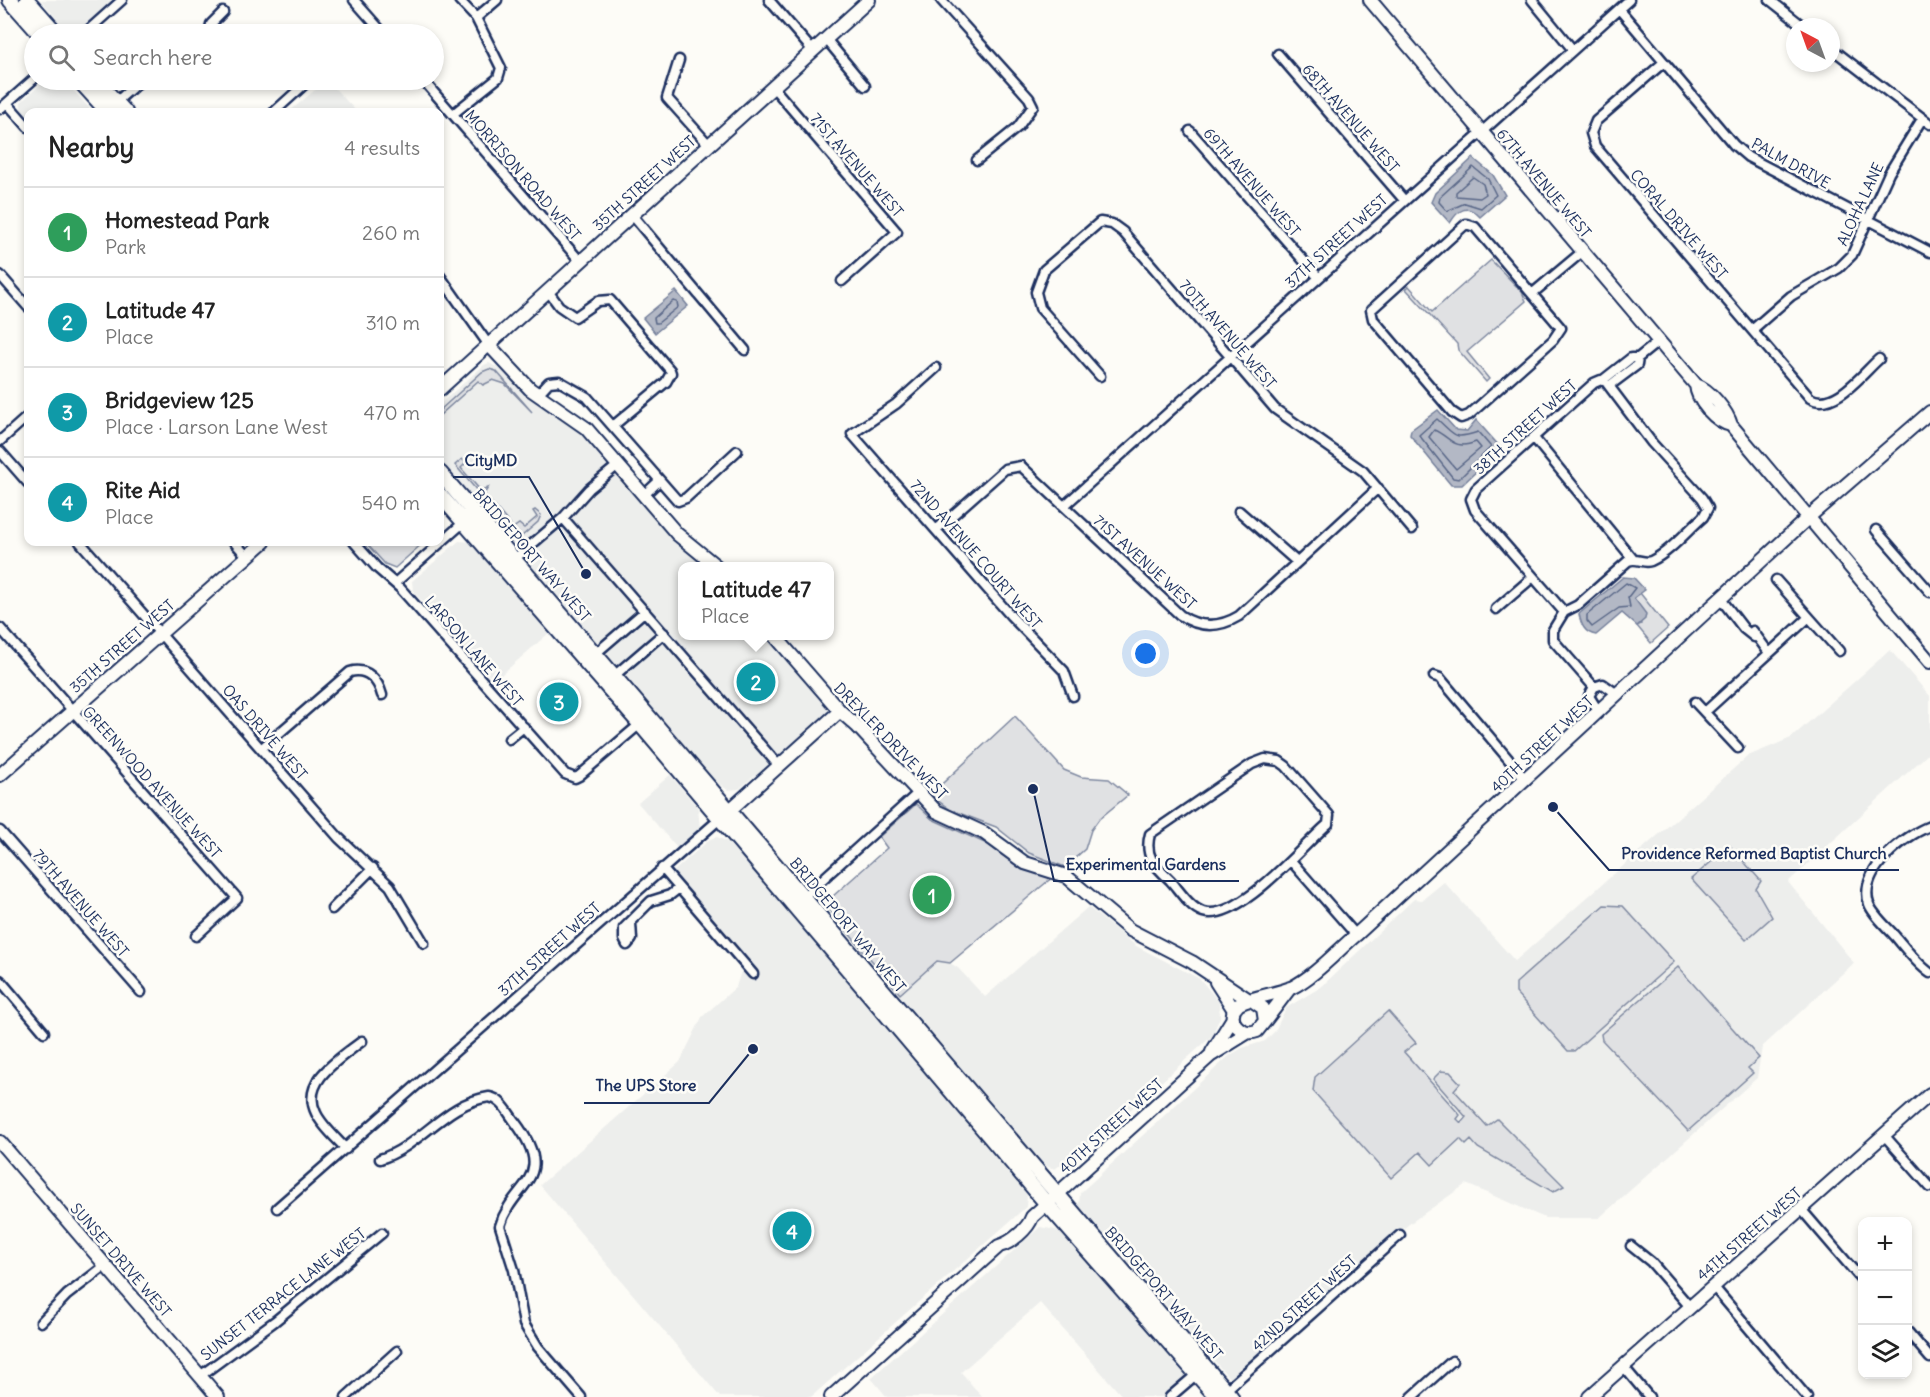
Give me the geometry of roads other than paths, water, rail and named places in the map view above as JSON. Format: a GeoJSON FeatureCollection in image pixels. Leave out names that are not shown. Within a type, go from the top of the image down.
{"type":"FeatureCollection","features":[{"type":"Feature","properties":{"kind":"main road"},"geometry":{"type":"LineString","coordinates":[[10,0],[31,24]]}},
{"type":"Feature","properties":{"kind":"main road"},"geometry":{"type":"LineString","coordinates":[[27,0],[48,24]]}},
{"type":"Feature","properties":{"kind":"main road"},"geometry":{"type":"LineString","coordinates":[[92,90],[115,108]]}},
{"type":"Feature","properties":{"kind":"main road"},"geometry":{"type":"LineString","coordinates":[[103,90],[115,108]]}},
{"type":"Feature","properties":{"kind":"main road","name":"BRIDGEPORT WAY WEST"},"geometry":{"type":"LineString","coordinates":[[444,478],[508,564],[640,724],[802,897],[1052,1200],[1225,1395]]}},
{"type":"Feature","properties":{"kind":"main road","name":"BRIDGEPORT WAY WEST"},"geometry":{"type":"LineString","coordinates":[[444,500],[463,523],[508,564],[595,654],[725,814],[1198,1373],[1225,1395]]}},
{"type":"Feature","properties":{"kind":"street"},"geometry":{"type":"LineString","coordinates":[[95,24],[122,0]]}},
{"type":"Feature","properties":{"kind":"street"},"geometry":{"type":"LineString","coordinates":[[354,0],[375,24]]}},
{"type":"Feature","properties":{"kind":"street"},"geometry":{"type":"LineString","coordinates":[[453,114],[500,73],[499,63],[476,18],[459,0]]}},
{"type":"Feature","properties":{"kind":"street"},"geometry":{"type":"LineString","coordinates":[[476,18],[497,0]]}},
{"type":"Feature","properties":{"kind":"street"},"geometry":{"type":"LineString","coordinates":[[769,0],[813,51]]}},
{"type":"Feature","properties":{"kind":"street","name":"35TH STREET WEST"},"geometry":{"type":"LineString","coordinates":[[444,385],[868,0]]}},
{"type":"Feature","properties":{"kind":"street"},"geometry":{"type":"LineString","coordinates":[[941,0],[1029,98],[1032,106],[1018,127],[977,160]]}},
{"type":"Feature","properties":{"kind":"street","name":"67TH AVENUE WEST"},"geometry":{"type":"LineString","coordinates":[[1370,0],[1696,385],[1703,388],[1728,417],[1731,425],[1929,659]]}},
{"type":"Feature","properties":{"kind":"street"},"geometry":{"type":"LineString","coordinates":[[1532,0],[1573,50]]}},
{"type":"Feature","properties":{"kind":"street","name":"37TH STREET WEST"},"geometry":{"type":"LineString","coordinates":[[1064,506],[1629,0]]}},
{"type":"Feature","properties":{"kind":"street"},"geometry":{"type":"LineString","coordinates":[[1770,0],[1793,18]]}},
{"type":"Feature","properties":{"kind":"street","name":"PALM DRIVE"},"geometry":{"type":"LineString","coordinates":[[1619,9],[1734,145],[1748,157],[1930,252]]}},
{"type":"Feature","properties":{"kind":"street"},"geometry":{"type":"LineString","coordinates":[[211,24],[223,12]]}},
{"type":"Feature","properties":{"kind":"street"},"geometry":{"type":"LineString","coordinates":[[826,39],[864,86]]}},
{"type":"Feature","properties":{"kind":"street","name":"68TH AVENUE WEST"},"geometry":{"type":"LineString","coordinates":[[1278,54],[1404,200]]}},
{"type":"Feature","properties":{"kind":"street"},"geometry":{"type":"LineString","coordinates":[[1840,55],[1926,121]]}},
{"type":"Feature","properties":{"kind":"street"},"geometry":{"type":"LineString","coordinates":[[679,60],[668,98],[709,145]]}},
{"type":"Feature","properties":{"kind":"street","name":"CORAL DRIVE WEST"},"geometry":{"type":"LineString","coordinates":[[1664,62],[1596,121],[1592,127],[1592,140],[1810,398],[1824,402],[1834,398],[1879,358]]}},
{"type":"Feature","properties":{"kind":"street","name":"71ST AVENUE WEST"},"geometry":{"type":"LineString","coordinates":[[773,87],[897,232],[842,281]]}},
{"type":"Feature","properties":{"kind":"street"},"geometry":{"type":"LineString","coordinates":[[24,88],[3,106],[24,124]]}},
{"type":"Feature","properties":{"kind":"street"},"geometry":{"type":"LineString","coordinates":[[117,108],[132,90]]}},
{"type":"Feature","properties":{"kind":"street"},"geometry":{"type":"LineString","coordinates":[[278,108],[298,90]]}},
{"type":"Feature","properties":{"kind":"street","name":"MORRISON ROAD WEST"},"geometry":{"type":"LineString","coordinates":[[432,90],[580,261]]}},
{"type":"Feature","properties":{"kind":"street","name":"ALOHA LANE"},"geometry":{"type":"LineString","coordinates":[[1752,330],[1801,289],[1846,262],[1857,247],[1888,173],[1926,121]]}},
{"type":"Feature","properties":{"kind":"street","name":"69TH AVENUE WEST"},"geometry":{"type":"LineString","coordinates":[[1190,131],[1318,277]]}},
{"type":"Feature","properties":{"kind":"street"},"geometry":{"type":"LineString","coordinates":[[632,215],[745,350]]}},
{"type":"Feature","properties":{"kind":"street","name":"70TH AVENUE WEST"},"geometry":{"type":"LineString","coordinates":[[1100,376],[1040,308],[1035,292],[1039,277],[1044,270],[1095,224],[1112,224],[1123,232],[1275,409],[1354,464],[1378,488],[1412,529]]}},
{"type":"Feature","properties":{"kind":"street"},"geometry":{"type":"LineString","coordinates":[[1466,224],[1475,227],[1533,292],[1559,322],[1559,333],[1464,417],[1452,412],[1373,320],[1371,314],[1374,306],[1466,224]]}},
{"type":"Feature","properties":{"kind":"street"},"geometry":{"type":"LineString","coordinates":[[1533,292],[1582,252]]}},
{"type":"Feature","properties":{"kind":"street"},"geometry":{"type":"LineString","coordinates":[[0,274],[24,302]]}},
{"type":"Feature","properties":{"kind":"street"},"geometry":{"type":"LineString","coordinates":[[444,282],[488,344],[537,395],[577,420],[677,534],[710,562]]}},
{"type":"Feature","properties":{"kind":"street"},"geometry":{"type":"LineString","coordinates":[[548,291],[559,306],[575,317],[603,299],[610,300],[671,373],[670,377],[613,426]]}},
{"type":"Feature","properties":{"kind":"street","name":"38TH STREET WEST"},"geometry":{"type":"LineString","coordinates":[[1533,577],[1476,510],[1471,499],[1476,489],[1594,383],[1606,383],[1636,365],[1638,358],[1659,341]]}},
{"type":"Feature","properties":{"kind":"street","name":"72ND AVENUE COURT WEST"},"geometry":{"type":"LineString","coordinates":[[936,368],[897,404],[852,434],[1011,616],[1064,671],[1073,696]]}},
{"type":"Feature","properties":{"kind":"street"},"geometry":{"type":"LineString","coordinates":[[537,395],[549,382],[559,381],[587,397],[675,500],[682,501],[737,451]]}},
{"type":"Feature","properties":{"kind":"street"},"geometry":{"type":"LineString","coordinates":[[1534,438],[1633,559],[1651,561],[1703,517],[1708,508],[1606,383]]}},
{"type":"Feature","properties":{"kind":"street","name":"40TH STREET WEST"},"geometry":{"type":"LineString","coordinates":[[1265,1021],[1291,988],[1356,935],[1810,516],[1930,411]]}},
{"type":"Feature","properties":{"kind":"street"},"geometry":{"type":"LineString","coordinates":[[0,441],[24,420]]}},
{"type":"Feature","properties":{"kind":"street"},"geometry":{"type":"LineString","coordinates":[[0,451],[24,478]]}},
{"type":"Feature","properties":{"kind":"street"},"geometry":{"type":"LineString","coordinates":[[508,564],[563,518],[589,489],[618,465]]}},
{"type":"Feature","properties":{"kind":"street","name":"71ST AVENUE WEST"},"geometry":{"type":"LineString","coordinates":[[936,530],[1005,469],[1021,466],[1180,615],[1200,624],[1218,625],[1239,616],[1298,562]]}},
{"type":"Feature","properties":{"kind":"street"},"geometry":{"type":"LineString","coordinates":[[644,495],[659,481]]}},
{"type":"Feature","properties":{"kind":"street"},"geometry":{"type":"LineString","coordinates":[[1239,511],[1298,562],[1378,488]]}},
{"type":"Feature","properties":{"kind":"street"},"geometry":{"type":"LineString","coordinates":[[563,518],[779,766]]}},
{"type":"Feature","properties":{"kind":"street"},"geometry":{"type":"LineString","coordinates":[[444,540],[463,523]]}},
{"type":"Feature","properties":{"kind":"street"},"geometry":{"type":"LineString","coordinates":[[1876,530],[1930,592]]}},
{"type":"Feature","properties":{"kind":"street","name":"OAS DRIVE WEST"},"geometry":{"type":"LineString","coordinates":[[84,546],[339,838],[373,868],[400,900],[424,943]]}},
{"type":"Feature","properties":{"kind":"street"},"geometry":{"type":"LineString","coordinates":[[238,546],[247,556]]}},
{"type":"Feature","properties":{"kind":"street","name":"35TH STREET WEST"},"geometry":{"type":"LineString","coordinates":[[0,775],[259,546]]}},
{"type":"Feature","properties":{"kind":"street","name":"LARSON LANE WEST"},"geometry":{"type":"LineString","coordinates":[[358,546],[377,568],[395,583],[566,774],[575,778],[640,724]]}},
{"type":"Feature","properties":{"kind":"street"},"geometry":{"type":"LineString","coordinates":[[395,583],[437,546]]}},
{"type":"Feature","properties":{"kind":"street"},"geometry":{"type":"LineString","coordinates":[[1594,687],[1553,640],[1553,630],[1567,611],[1633,559]]}},
{"type":"Feature","properties":{"kind":"street"},"geometry":{"type":"LineString","coordinates":[[1496,609],[1533,577],[1567,611]]}},
{"type":"Feature","properties":{"kind":"street"},"geometry":{"type":"LineString","coordinates":[[1776,580],[1839,651]]}},
{"type":"Feature","properties":{"kind":"street"},"geometry":{"type":"LineString","coordinates":[[1720,599],[1749,634],[1769,652]]}},
{"type":"Feature","properties":{"kind":"street"},"geometry":{"type":"LineString","coordinates":[[595,654],[645,611]]}},
{"type":"Feature","properties":{"kind":"street"},"geometry":{"type":"LineString","coordinates":[[1705,712],[1808,618]]}},
{"type":"Feature","properties":{"kind":"street","name":"GREENWOOD AVENUE WEST"},"geometry":{"type":"LineString","coordinates":[[0,628],[237,898],[196,936]]}},
{"type":"Feature","properties":{"kind":"street"},"geometry":{"type":"LineString","coordinates":[[614,676],[664,633]]}},
{"type":"Feature","properties":{"kind":"street","name":"DREXLER DRIVE WEST"},"geometry":{"type":"LineString","coordinates":[[778,640],[840,711],[858,726],[936,811],[984,833],[1025,863],[1066,876],[1130,930],[1184,957],[1251,1001]]}},
{"type":"Feature","properties":{"kind":"street"},"geometry":{"type":"LineString","coordinates":[[262,748],[350,672],[361,671],[372,676],[382,695]]}},
{"type":"Feature","properties":{"kind":"street"},"geometry":{"type":"LineString","coordinates":[[1434,676],[1440,678],[1526,780]]}},
{"type":"Feature","properties":{"kind":"street"},"geometry":{"type":"LineString","coordinates":[[1599,712],[1589,696],[1594,687],[1603,684],[1617,694]]}},
{"type":"Feature","properties":{"kind":"street"},"geometry":{"type":"LineString","coordinates":[[1695,702],[1738,748]]}},
{"type":"Feature","properties":{"kind":"street","name":"37TH STREET WEST"},"geometry":{"type":"LineString","coordinates":[[278,1208],[840,711]]}},
{"type":"Feature","properties":{"kind":"street"},"geometry":{"type":"LineString","coordinates":[[509,739],[524,727]]}},
{"type":"Feature","properties":{"kind":"street"},"geometry":{"type":"LineString","coordinates":[[1272,759],[1286,766],[1330,818],[1292,862],[1239,903],[1212,913],[1194,907],[1151,861],[1146,846],[1150,834],[1169,819],[1215,791],[1252,764],[1272,759]]}},
{"type":"Feature","properties":{"kind":"street"},"geometry":{"type":"LineString","coordinates":[[802,897],[918,793]]}},
{"type":"Feature","properties":{"kind":"street"},"geometry":{"type":"LineString","coordinates":[[1930,826],[1920,830],[1876,866],[1869,884],[1869,902],[1919,965],[1930,973]]}},
{"type":"Feature","properties":{"kind":"street","name":"79TH AVENUE WEST"},"geometry":{"type":"LineString","coordinates":[[0,831],[141,992]]}},
{"type":"Feature","properties":{"kind":"street"},"geometry":{"type":"LineString","coordinates":[[1292,862],[1356,935]]}},
{"type":"Feature","properties":{"kind":"street"},"geometry":{"type":"LineString","coordinates":[[332,909],[373,868]]}},
{"type":"Feature","properties":{"kind":"street"},"geometry":{"type":"LineString","coordinates":[[662,868],[753,974]]}},
{"type":"Feature","properties":{"kind":"street"},"geometry":{"type":"LineString","coordinates":[[631,923],[651,901],[667,897],[679,888]]}},
{"type":"Feature","properties":{"kind":"street","name":"DREXLER DRIVE WEST"},"geometry":{"type":"LineString","coordinates":[[1214,978],[1234,1014]]}},
{"type":"Feature","properties":{"kind":"street"},"geometry":{"type":"LineString","coordinates":[[0,980],[44,1032]]}},
{"type":"Feature","properties":{"kind":"street","name":"40TH STREET WEST"},"geometry":{"type":"LineString","coordinates":[[1251,1001],[1291,988]]}},
{"type":"Feature","properties":{"kind":"street"},"geometry":{"type":"LineString","coordinates":[[1251,1001],[1263,1008],[1265,1021],[1257,1032],[1247,1033],[1236,1026],[1234,1014],[1240,1003],[1251,1001]]}},
{"type":"Feature","properties":{"kind":"street","name":"40TH STREET WEST"},"geometry":{"type":"LineString","coordinates":[[1210,1056],[1234,1014]]}},
{"type":"Feature","properties":{"kind":"street","name":"40TH STREET WEST"},"geometry":{"type":"LineString","coordinates":[[831,1397],[999,1246],[1007,1244],[1030,1223],[1032,1217],[1210,1056],[1247,1033]]}},
{"type":"Feature","properties":{"kind":"street"},"geometry":{"type":"LineString","coordinates":[[345,1149],[316,1115],[312,1095],[316,1083],[324,1072],[362,1041]]}},
{"type":"Feature","properties":{"kind":"street","name":"44TH STREET WEST"},"geometry":{"type":"LineString","coordinates":[[1589,1397],[1930,1094]]}},
{"type":"Feature","properties":{"kind":"street"},"geometry":{"type":"LineString","coordinates":[[380,1159],[399,1150],[461,1105],[489,1097],[502,1104],[528,1141],[533,1165],[529,1179],[500,1226],[514,1270],[520,1312],[532,1339],[581,1397]]}},
{"type":"Feature","properties":{"kind":"street"},"geometry":{"type":"LineString","coordinates":[[1884,1135],[1930,1187]]}},
{"type":"Feature","properties":{"kind":"street","name":"SUNSET DRIVE WEST"},"geometry":{"type":"LineString","coordinates":[[0,1142],[218,1397]]}},
{"type":"Feature","properties":{"kind":"street"},"geometry":{"type":"LineString","coordinates":[[1801,1209],[1858,1274]]}},
{"type":"Feature","properties":{"kind":"street","name":"SUNSET TERRACE LANE WEST"},"geometry":{"type":"LineString","coordinates":[[200,1376],[275,1322],[382,1233]]}},
{"type":"Feature","properties":{"kind":"street","name":"42ND STREET WEST"},"geometry":{"type":"LineString","coordinates":[[1225,1395],[1400,1235]]}},
{"type":"Feature","properties":{"kind":"street"},"geometry":{"type":"LineString","coordinates":[[1630,1246],[1652,1262],[1690,1306]]}},
{"type":"Feature","properties":{"kind":"street"},"geometry":{"type":"LineString","coordinates":[[41,1322],[67,1295],[106,1265]]}},
{"type":"Feature","properties":{"kind":"street"},"geometry":{"type":"LineString","coordinates":[[1713,1286],[1807,1397]]}},
{"type":"Feature","properties":{"kind":"street"},"geometry":{"type":"LineString","coordinates":[[1912,1337],[1930,1358]]}},
{"type":"Feature","properties":{"kind":"street"},"geometry":{"type":"LineString","coordinates":[[346,1397],[397,1351]]}},
{"type":"Feature","properties":{"kind":"street"},"geometry":{"type":"LineString","coordinates":[[1412,1397],[1452,1361]]}},
{"type":"Feature","properties":{"kind":"street"},"geometry":{"type":"LineString","coordinates":[[1623,1366],[1650,1397]]}},
{"type":"Feature","properties":{"kind":"street"},"geometry":{"type":"LineString","coordinates":[[1170,1397],[1198,1373]]}},
{"type":"Feature","properties":{"kind":"water"},"geometry":{"type":"Polygon","coordinates":[[[1473,158],[1493,175],[1505,195],[1480,217],[1467,209],[1456,215],[1450,223],[1431,202],[1435,193],[1473,158]]]}},
{"type":"Feature","properties":{"kind":"water"},"geometry":{"type":"Polygon","coordinates":[[[676,291],[688,306],[655,333],[643,318],[676,291]]]}},
{"type":"Feature","properties":{"kind":"water"},"geometry":{"type":"Polygon","coordinates":[[[1438,410],[1456,430],[1467,431],[1476,420],[1501,448],[1462,485],[1451,485],[1410,435],[1411,430],[1438,410]]]}},
{"type":"Feature","properties":{"kind":"water"},"geometry":{"type":"Polygon","coordinates":[[[1623,577],[1634,578],[1645,590],[1634,598],[1646,614],[1645,619],[1637,626],[1622,613],[1596,635],[1589,632],[1582,625],[1579,614],[1623,577]]]}},
{"type":"Feature","properties":{"kind":"place","name":"CityMD"},"geometry":{"type":"Point","coordinates":[586,574]}},
{"type":"Feature","properties":{"kind":"place","name":"Latitude 47"},"geometry":{"type":"Point","coordinates":[756,682]}},
{"type":"Feature","properties":{"kind":"place","name":"Bridgeview 125"},"geometry":{"type":"Point","coordinates":[559,702]}},
{"type":"Feature","properties":{"kind":"place","name":"Experimental Gardens"},"geometry":{"type":"Point","coordinates":[1033,789]}},
{"type":"Feature","properties":{"kind":"place","name":"Providence Reformed Baptist Church"},"geometry":{"type":"Point","coordinates":[1553,807]}},
{"type":"Feature","properties":{"kind":"place","name":"Homestead Park"},"geometry":{"type":"Point","coordinates":[932,895]}},
{"type":"Feature","properties":{"kind":"place","name":"The UPS Store"},"geometry":{"type":"Point","coordinates":[753,1049]}},
{"type":"Feature","properties":{"kind":"place","name":"Rite Aid"},"geometry":{"type":"Point","coordinates":[792,1231]}}]}
